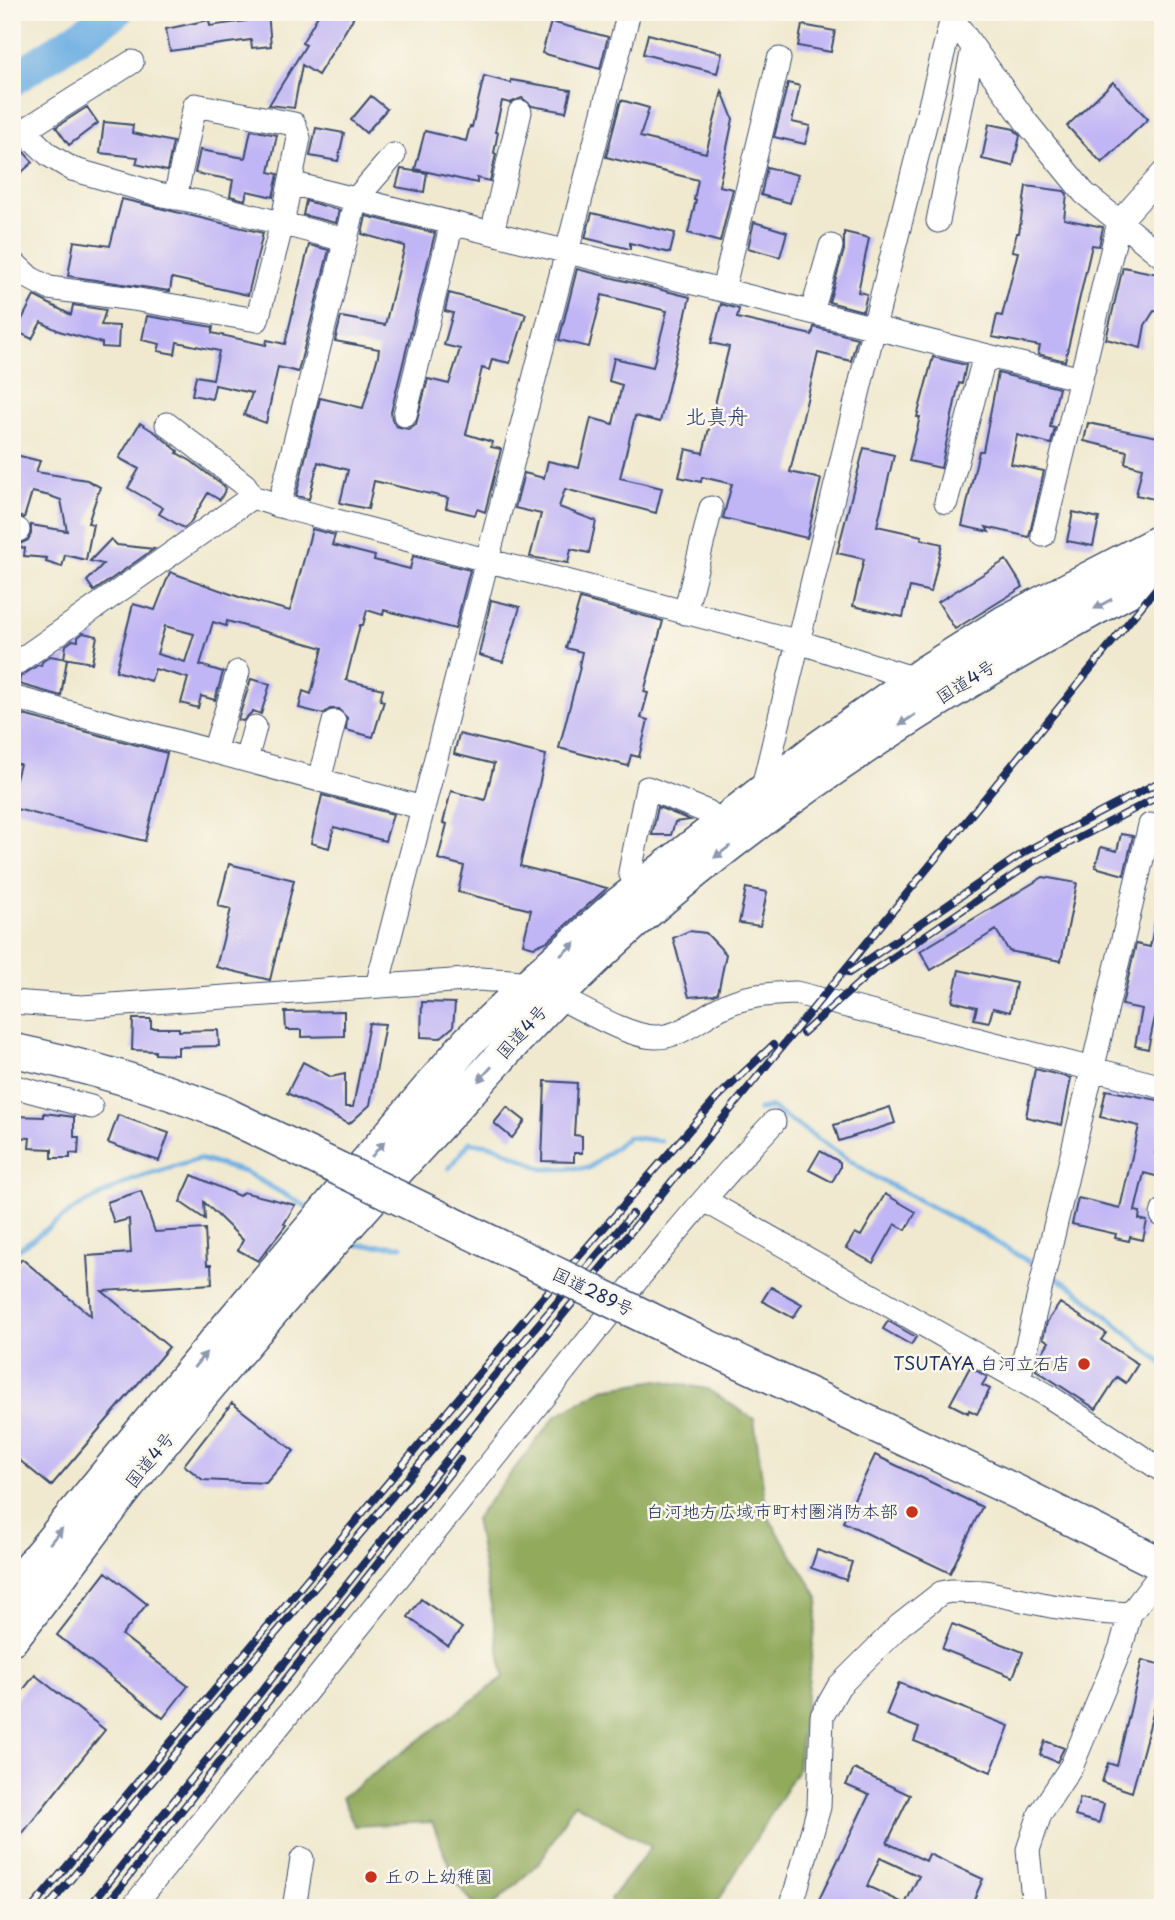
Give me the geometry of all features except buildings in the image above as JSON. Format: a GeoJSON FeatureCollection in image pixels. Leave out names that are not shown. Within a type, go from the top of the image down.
{"type":"FeatureCollection","features":[{"type":"Feature","properties":{"kind":"highway","name":"国道4号"},"geometry":{"type":"LineString","coordinates":[[12,1638],[127,1487],[247,1341],[393,1174],[543,989],[638,889],[817,749],[915,680],[1005,622],[1163,540]]}},
{"type":"Feature","properties":{"kind":"highway","name":"国道4号"},"geometry":{"type":"LineString","coordinates":[[12,1589],[234,1319],[468,1042],[634,923],[818,779],[1028,645],[1163,572]]}},
{"type":"Feature","properties":{"kind":"highway","name":"国道289号"},"geometry":{"type":"LineString","coordinates":[[12,1050],[163,1089],[219,1111],[682,1335],[1017,1492],[1163,1565]]}},
{"type":"Feature","properties":{"kind":"street"},"geometry":{"type":"LineString","coordinates":[[377,986],[629,12]]}},
{"type":"Feature","properties":{"kind":"street"},"geometry":{"type":"LineString","coordinates":[[950,15],[1027,123],[1084,193],[1163,257]]}},
{"type":"Feature","properties":{"kind":"street"},"geometry":{"type":"LineString","coordinates":[[768,787],[765,779],[950,15]]}},
{"type":"Feature","properties":{"kind":"street"},"geometry":{"type":"LineString","coordinates":[[938,221],[973,48]]}},
{"type":"Feature","properties":{"kind":"street"},"geometry":{"type":"LineString","coordinates":[[723,290],[779,59]]}},
{"type":"Feature","properties":{"kind":"street"},"geometry":{"type":"LineString","coordinates":[[132,62],[18,135],[72,169],[175,198],[345,240]]}},
{"type":"Feature","properties":{"kind":"street"},"geometry":{"type":"LineString","coordinates":[[12,261],[30,278],[49,288],[257,320],[282,224],[299,138],[294,124],[195,105],[175,198]]}},
{"type":"Feature","properties":{"kind":"street"},"geometry":{"type":"LineString","coordinates":[[492,233],[520,112]]}},
{"type":"Feature","properties":{"kind":"street"},"geometry":{"type":"LineString","coordinates":[[278,506],[356,199],[394,155]]}},
{"type":"Feature","properties":{"kind":"street"},"geometry":{"type":"LineString","coordinates":[[1043,535],[1119,222],[1163,173]]}},
{"type":"Feature","properties":{"kind":"street"},"geometry":{"type":"LineString","coordinates":[[290,183],[1081,379]]}},
{"type":"Feature","properties":{"kind":"street"},"geometry":{"type":"LineString","coordinates":[[405,415],[452,223]]}},
{"type":"Feature","properties":{"kind":"street"},"geometry":{"type":"LineString","coordinates":[[812,312],[831,246]]}},
{"type":"Feature","properties":{"kind":"street"},"geometry":{"type":"LineString","coordinates":[[946,502],[985,355]]}},
{"type":"Feature","properties":{"kind":"street"},"geometry":{"type":"LineString","coordinates":[[167,424],[245,485],[252,497],[278,506],[799,642],[915,680]]}},
{"type":"Feature","properties":{"kind":"street"},"geometry":{"type":"LineString","coordinates":[[12,666],[252,497]]}},
{"type":"Feature","properties":{"kind":"street"},"geometry":{"type":"LineString","coordinates":[[685,613],[711,508]]}},
{"type":"Feature","properties":{"kind":"street"},"geometry":{"type":"LineString","coordinates":[[214,751],[238,673]]}},
{"type":"Feature","properties":{"kind":"street"},"geometry":{"type":"LineString","coordinates":[[12,697],[423,808]]}},
{"type":"Feature","properties":{"kind":"street"},"geometry":{"type":"LineString","coordinates":[[319,779],[334,722]]}},
{"type":"Feature","properties":{"kind":"street"},"geometry":{"type":"LineString","coordinates":[[246,760],[255,727]]}},
{"type":"Feature","properties":{"kind":"street"},"geometry":{"type":"LineString","coordinates":[[638,889],[630,872],[648,788],[708,812],[722,823]]}},
{"type":"Feature","properties":{"kind":"street"},"geometry":{"type":"LineString","coordinates":[[1019,1379],[1150,825]]}},
{"type":"Feature","properties":{"kind":"street"},"geometry":{"type":"LineString","coordinates":[[12,1002],[82,1007],[480,979],[543,989],[610,1023],[654,1037],[677,1033],[720,1008],[755,995],[796,993],[1163,1087]]}},
{"type":"Feature","properties":{"kind":"street"},"geometry":{"type":"LineString","coordinates":[[12,1086],[91,1107]]}},
{"type":"Feature","properties":{"kind":"street"},"geometry":{"type":"LineString","coordinates":[[132,1908],[323,1674],[636,1281],[774,1122]]}},
{"type":"Feature","properties":{"kind":"street"},"geometry":{"type":"LineString","coordinates":[[704,1200],[1019,1379],[1163,1471]]}},
{"type":"Feature","properties":{"kind":"street"},"geometry":{"type":"LineString","coordinates":[[1034,1908],[1028,1850],[1040,1814],[1072,1765],[1121,1647],[1130,1614],[1163,1571]]}},
{"type":"Feature","properties":{"kind":"street"},"geometry":{"type":"LineString","coordinates":[[791,1908],[819,1807],[822,1717],[839,1686],[900,1625],[941,1593],[951,1591],[985,1592],[1051,1606],[1130,1614]]}},
{"type":"Feature","properties":{"kind":"street"},"geometry":{"type":"LineString","coordinates":[[294,1908],[302,1859]]}},
{"type":"Feature","properties":{"kind":"green space"},"geometry":{"type":"Polygon","coordinates":[[[658,1380],[707,1389],[754,1419],[767,1515],[819,1598],[797,1771],[714,1908],[614,1908],[610,1899],[651,1847],[574,1803],[540,1862],[490,1908],[476,1908],[455,1880],[432,1822],[354,1826],[342,1797],[504,1677],[475,1519],[556,1416],[603,1389],[658,1380]]]}},
{"type":"Feature","properties":{"kind":"waterway"},"geometry":{"type":"LineString","coordinates":[[12,80],[116,12]]}},
{"type":"Feature","properties":{"kind":"waterway"},"geometry":{"type":"LineString","coordinates":[[759,1110],[770,1107],[875,1177],[983,1234],[1039,1268]]}},
{"type":"Feature","properties":{"kind":"waterway"},"geometry":{"type":"LineString","coordinates":[[449,1168],[470,1142],[495,1146],[543,1169],[589,1168],[628,1137],[661,1141]]}},
{"type":"Feature","properties":{"kind":"waterway"},"geometry":{"type":"LineString","coordinates":[[12,1254],[76,1208],[133,1179],[199,1159],[245,1172],[305,1206]]}},
{"type":"Feature","properties":{"kind":"waterway"},"geometry":{"type":"LineString","coordinates":[[358,1245],[402,1246]]}},
{"type":"Feature","properties":{"kind":"waterway"},"geometry":{"type":"LineString","coordinates":[[1051,1275],[1074,1288],[1163,1364]]}},
{"type":"Feature","properties":{"kind":"railway"},"geometry":{"type":"LineString","coordinates":[[88,1908],[557,1322],[1163,580]]}},
{"type":"Feature","properties":{"kind":"railway"},"geometry":{"type":"LineString","coordinates":[[849,973],[1026,851],[1163,780]]}},
{"type":"Feature","properties":{"kind":"railway"},"geometry":{"type":"LineString","coordinates":[[803,1033],[870,973],[1033,862],[1163,794]]}},
{"type":"Feature","properties":{"kind":"railway"},"geometry":{"type":"LineString","coordinates":[[32,1908],[539,1302],[718,1097],[773,1045]]}},
{"type":"Feature","properties":{"kind":"railway"},"geometry":{"type":"LineString","coordinates":[[47,1908],[254,1659],[632,1214]]}},
{"type":"Feature","properties":{"kind":"railway"},"geometry":{"type":"LineString","coordinates":[[104,1908],[460,1460]]}},
{"type":"Feature","properties":{"kind":"place","name":"TSUTAYA 白河立石店"},"geometry":{"type":"Point","coordinates":[1084,1364]}},
{"type":"Feature","properties":{"kind":"place","name":"白河地方広域市町村圏消防本部"},"geometry":{"type":"Point","coordinates":[912,1512]}},
{"type":"Feature","properties":{"kind":"place","name":"丘の上幼稚園"},"geometry":{"type":"Point","coordinates":[371,1877]}},
{"type":"Feature","properties":{"kind":"district","name":"北真舟"},"geometry":{"type":"Point","coordinates":[717,417]}}]}
